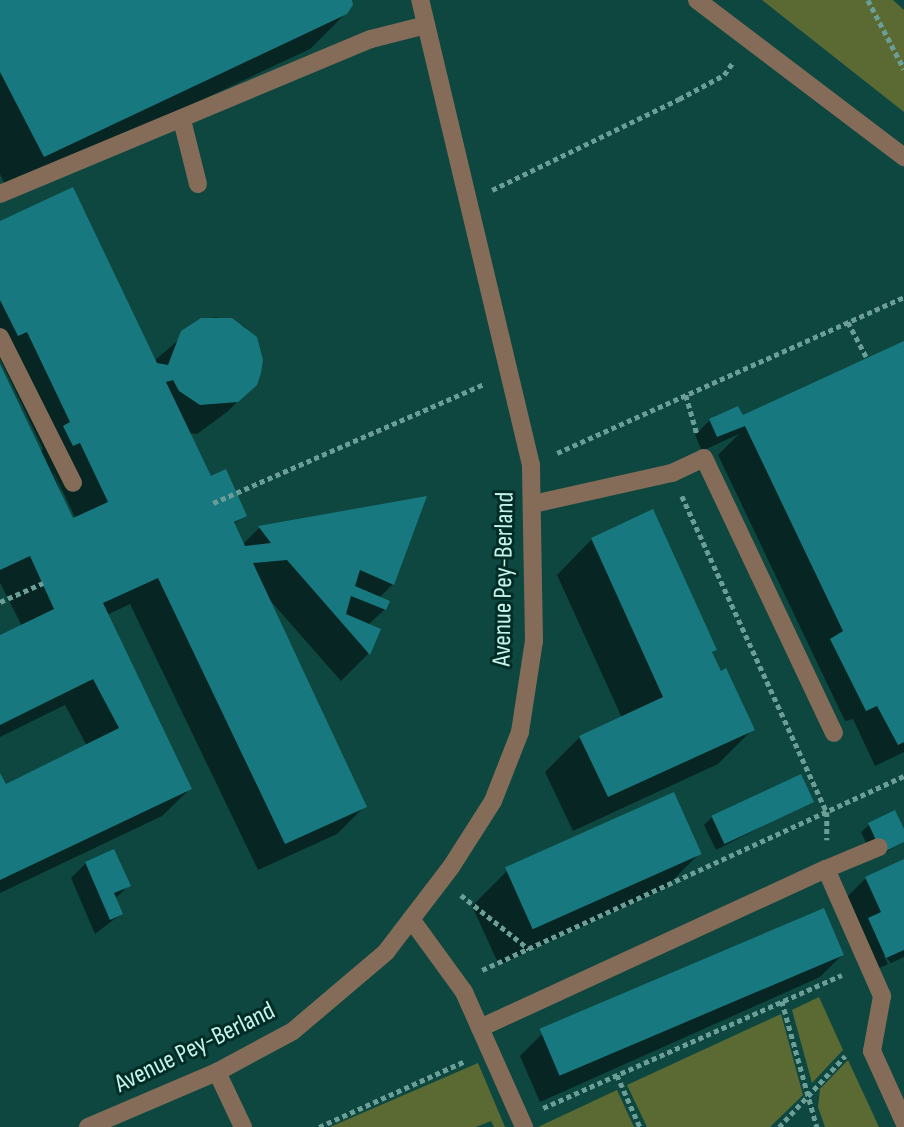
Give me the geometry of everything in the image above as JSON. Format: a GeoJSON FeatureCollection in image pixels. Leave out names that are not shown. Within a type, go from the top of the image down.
{"type":"FeatureCollection","features":[{"type":"Feature","properties":{"kind":"street","name":"Avenue Pey-Berland"},"geometry":{"type":"LineString","coordinates":[[88,1127],[217,1072],[293,1031],[386,952],[441,880],[493,801],[520,732],[534,641],[534,504],[531,465],[420,0]]}},
{"type":"Feature","properties":{"kind":"street"},"geometry":{"type":"LineString","coordinates":[[698,0],[904,157]]}},
{"type":"Feature","properties":{"kind":"street"},"geometry":{"type":"LineString","coordinates":[[0,194],[371,39],[426,25]]}},
{"type":"Feature","properties":{"kind":"street"},"geometry":{"type":"LineString","coordinates":[[182,120],[198,184]]}},
{"type":"Feature","properties":{"kind":"street"},"geometry":{"type":"LineString","coordinates":[[0,337],[73,484]]}},
{"type":"Feature","properties":{"kind":"street"},"geometry":{"type":"LineString","coordinates":[[534,504],[672,473],[704,458],[834,733]]}},
{"type":"Feature","properties":{"kind":"street"},"geometry":{"type":"LineString","coordinates":[[480,1027],[879,847]]}},
{"type":"Feature","properties":{"kind":"street"},"geometry":{"type":"LineString","coordinates":[[826,869],[882,996],[872,1051],[904,1122]]}},
{"type":"Feature","properties":{"kind":"street"},"geometry":{"type":"LineString","coordinates":[[411,919],[455,980],[480,1027],[522,1123]]}},
{"type":"Feature","properties":{"kind":"street"},"geometry":{"type":"LineString","coordinates":[[217,1072],[243,1127]]}},
{"type":"Feature","properties":{"kind":"path"},"geometry":{"type":"LineString","coordinates":[[868,0],[904,69]]}},
{"type":"Feature","properties":{"kind":"path"},"geometry":{"type":"LineString","coordinates":[[470,201],[724,75],[750,38]]}},
{"type":"Feature","properties":{"kind":"path"},"geometry":{"type":"LineString","coordinates":[[531,465],[904,297]]}},
{"type":"Feature","properties":{"kind":"path"},"geometry":{"type":"LineString","coordinates":[[848,322],[867,358]]}},
{"type":"Feature","properties":{"kind":"path"},"geometry":{"type":"LineString","coordinates":[[213,503],[510,372]]}},
{"type":"Feature","properties":{"kind":"path"},"geometry":{"type":"LineString","coordinates":[[686,395],[704,458]]}},
{"type":"Feature","properties":{"kind":"path"},"geometry":{"type":"LineString","coordinates":[[686,505],[827,812]]}},
{"type":"Feature","properties":{"kind":"path"},"geometry":{"type":"LineString","coordinates":[[0,602],[43,583]]}},
{"type":"Feature","properties":{"kind":"path"},"geometry":{"type":"LineString","coordinates":[[455,980],[529,949],[904,775]]}},
{"type":"Feature","properties":{"kind":"path"},"geometry":{"type":"LineString","coordinates":[[441,880],[529,949]]}},
{"type":"Feature","properties":{"kind":"path"},"geometry":{"type":"LineString","coordinates":[[522,1123],[617,1075],[868,964]]}},
{"type":"Feature","properties":{"kind":"path"},"geometry":{"type":"LineString","coordinates":[[782,1002],[817,1127]]}},
{"type":"Feature","properties":{"kind":"path"},"geometry":{"type":"LineString","coordinates":[[779,1127],[846,1055],[874,1039]]}},
{"type":"Feature","properties":{"kind":"path"},"geometry":{"type":"LineString","coordinates":[[319,1127],[490,1050]]}},
{"type":"Feature","properties":{"kind":"path"},"geometry":{"type":"LineString","coordinates":[[617,1075],[640,1127]]}},
{"type":"Feature","properties":{"kind":"green space"},"geometry":{"type":"Polygon","coordinates":[[[762,0],[893,0],[904,10],[904,112],[762,0]]]}},
{"type":"Feature","properties":{"kind":"green space"},"geometry":{"type":"Polygon","coordinates":[[[819,997],[843,1050],[812,1083],[792,1010],[819,997]]]}},
{"type":"Feature","properties":{"kind":"green space"},"geometry":{"type":"Polygon","coordinates":[[[781,1014],[803,1095],[770,1127],[647,1127],[627,1085],[781,1014]]]}},
{"type":"Feature","properties":{"kind":"green space"},"geometry":{"type":"Polygon","coordinates":[[[848,1060],[879,1127],[825,1127],[818,1107],[820,1089],[848,1060]]]}},
{"type":"Feature","properties":{"kind":"green space"},"geometry":{"type":"Polygon","coordinates":[[[478,1063],[505,1127],[494,1127],[491,1121],[476,1127],[330,1127],[478,1063]]]}},
{"type":"Feature","properties":{"kind":"green space"},"geometry":{"type":"Polygon","coordinates":[[[617,1090],[634,1127],[538,1127],[617,1090]]]}},
{"type":"Feature","properties":{"kind":"building"},"geometry":{"type":"Polygon","coordinates":[[[0,0],[352,0],[353,5],[347,14],[44,157],[0,72],[0,0]]]}},
{"type":"Feature","properties":{"kind":"building"},"geometry":{"type":"Polygon","coordinates":[[[73,187],[157,363],[168,365],[181,331],[201,318],[232,318],[257,337],[263,360],[261,373],[257,385],[238,402],[200,405],[179,391],[173,380],[166,382],[211,476],[226,469],[247,516],[234,522],[245,546],[271,543],[258,526],[427,496],[394,585],[360,570],[355,586],[390,601],[386,610],[351,596],[346,614],[381,629],[370,655],[287,560],[253,563],[367,807],[285,844],[158,578],[103,603],[192,789],[0,880],[0,773],[6,784],[119,728],[93,679],[0,725],[0,635],[54,609],[30,556],[0,570],[0,364],[73,518],[108,502],[80,443],[73,446],[63,426],[70,422],[27,332],[18,336],[0,300],[0,221],[73,187]]]}},
{"type":"Feature","properties":{"kind":"building"},"geometry":{"type":"Polygon","coordinates":[[[904,341],[904,742],[898,745],[877,706],[866,711],[830,639],[843,631],[745,426],[717,437],[709,419],[738,406],[743,415],[904,341]]]}},
{"type":"Feature","properties":{"kind":"building"},"geometry":{"type":"Polygon","coordinates":[[[653,509],[717,650],[712,652],[721,671],[726,668],[755,730],[608,797],[579,736],[663,697],[591,538],[653,509]]]}},
{"type":"Feature","properties":{"kind":"building"},"geometry":{"type":"Polygon","coordinates":[[[801,774],[814,802],[724,844],[711,816],[801,774]]]}},
{"type":"Feature","properties":{"kind":"building"},"geometry":{"type":"Polygon","coordinates":[[[674,792],[702,854],[533,929],[505,867],[674,792]]]}},
{"type":"Feature","properties":{"kind":"building"},"geometry":{"type":"Polygon","coordinates":[[[895,810],[904,829],[904,842],[882,853],[868,823],[895,810]]]}},
{"type":"Feature","properties":{"kind":"building"},"geometry":{"type":"Polygon","coordinates":[[[114,849],[131,886],[114,893],[123,914],[110,920],[85,862],[114,849]]]}},
{"type":"Feature","properties":{"kind":"building"},"geometry":{"type":"Polygon","coordinates":[[[904,859],[904,950],[886,958],[868,918],[881,912],[865,877],[904,859]]]}},
{"type":"Feature","properties":{"kind":"building"},"geometry":{"type":"Polygon","coordinates":[[[824,908],[844,955],[559,1076],[540,1029],[824,908]]]}}]}
